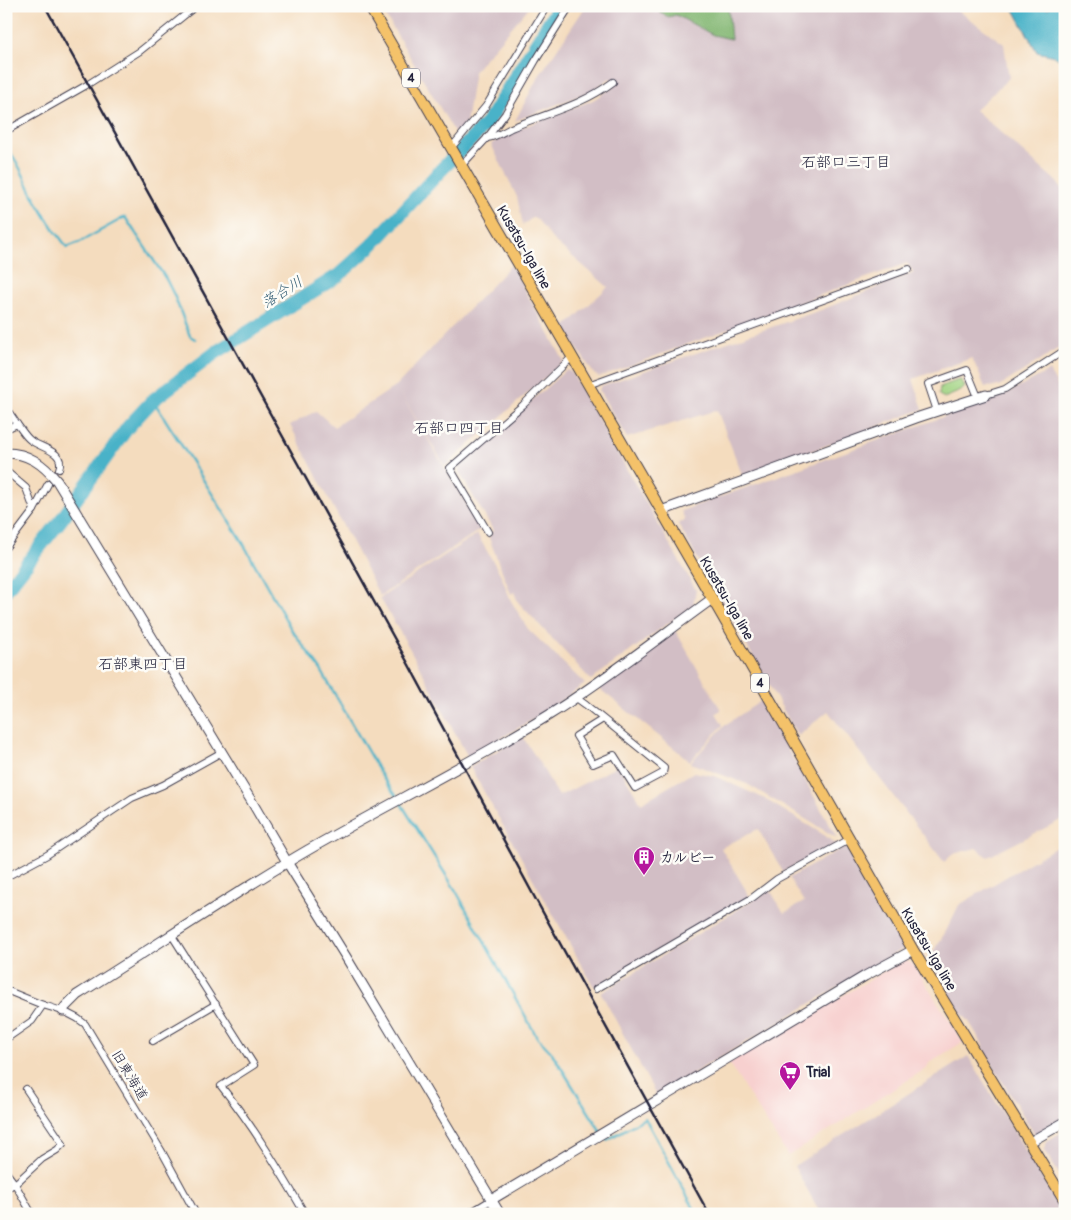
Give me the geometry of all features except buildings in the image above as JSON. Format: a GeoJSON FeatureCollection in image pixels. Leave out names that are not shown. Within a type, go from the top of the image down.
{"type":"FeatureCollection","features":[{"type":"Feature","properties":{"kind":"main road","name":"Kusatsu-Iga line"},"geometry":{"type":"LineString","coordinates":[[369,6],[913,950],[1065,1201]]}},
{"type":"Feature","properties":{"kind":"street"},"geometry":{"type":"LineString","coordinates":[[6,131],[85,86],[140,51],[196,6]]}},
{"type":"Feature","properties":{"kind":"street"},"geometry":{"type":"LineString","coordinates":[[451,149],[486,106],[547,6]]}},
{"type":"Feature","properties":{"kind":"street"},"geometry":{"type":"LineString","coordinates":[[460,164],[466,163],[505,114],[570,6]]}},
{"type":"Feature","properties":{"kind":"street"},"geometry":{"type":"LineString","coordinates":[[487,138],[496,137],[511,128],[596,95],[613,82]]}},
{"type":"Feature","properties":{"kind":"street"},"geometry":{"type":"LineString","coordinates":[[588,385],[909,269]]}},
{"type":"Feature","properties":{"kind":"street"},"geometry":{"type":"LineString","coordinates":[[661,511],[937,411],[1005,389],[1065,350]]}},
{"type":"Feature","properties":{"kind":"street"},"geometry":{"type":"LineString","coordinates":[[488,532],[450,468],[523,406],[572,357]]}},
{"type":"Feature","properties":{"kind":"street"},"geometry":{"type":"LineString","coordinates":[[937,411],[928,384],[967,370],[982,396]]}},
{"type":"Feature","properties":{"kind":"street"},"geometry":{"type":"LineString","coordinates":[[6,408],[30,440],[59,457],[61,464],[59,468]]}},
{"type":"Feature","properties":{"kind":"street"},"geometry":{"type":"LineString","coordinates":[[6,429],[17,424]]}},
{"type":"Feature","properties":{"kind":"street"},"geometry":{"type":"LineString","coordinates":[[6,453],[24,455],[41,464],[57,481],[500,1214]]}},
{"type":"Feature","properties":{"kind":"street"},"geometry":{"type":"LineString","coordinates":[[6,471],[26,488],[34,510]]}},
{"type":"Feature","properties":{"kind":"street"},"geometry":{"type":"LineString","coordinates":[[6,547],[34,510],[48,484]]}},
{"type":"Feature","properties":{"kind":"street"},"geometry":{"type":"LineString","coordinates":[[63,1011],[65,1006],[78,995],[171,934],[287,862],[549,715],[712,599]]}},
{"type":"Feature","properties":{"kind":"street"},"geometry":{"type":"LineString","coordinates":[[575,697],[603,719],[664,768],[663,772],[635,788],[614,755],[593,764],[576,736],[603,719]]}},
{"type":"Feature","properties":{"kind":"street"},"geometry":{"type":"LineString","coordinates":[[6,876],[47,856],[132,798],[163,785],[222,752]]}},
{"type":"Feature","properties":{"kind":"street"},"geometry":{"type":"LineString","coordinates":[[596,989],[752,898],[777,879],[850,839]]}},
{"type":"Feature","properties":{"kind":"street"},"geometry":{"type":"LineString","coordinates":[[171,934],[254,1065],[221,1086],[265,1145],[305,1214]]}},
{"type":"Feature","properties":{"kind":"street"},"geometry":{"type":"LineString","coordinates":[[468,1214],[865,976],[913,950]]}},
{"type":"Feature","properties":{"kind":"street","name":"旧東海道"},"geometry":{"type":"LineString","coordinates":[[6,990],[63,1011],[85,1024],[161,1150],[196,1214]]}},
{"type":"Feature","properties":{"kind":"street"},"geometry":{"type":"LineString","coordinates":[[154,1041],[216,1004]]}},
{"type":"Feature","properties":{"kind":"street"},"geometry":{"type":"LineString","coordinates":[[6,1039],[32,1020],[43,1005]]}},
{"type":"Feature","properties":{"kind":"street"},"geometry":{"type":"LineString","coordinates":[[6,1188],[15,1184],[42,1159],[63,1144],[26,1089]]}},
{"type":"Feature","properties":{"kind":"street"},"geometry":{"type":"LineString","coordinates":[[1030,1142],[1065,1122]]}},
{"type":"Feature","properties":{"kind":"street"},"geometry":{"type":"LineString","coordinates":[[6,1172],[32,1214]]}},
{"type":"Feature","properties":{"kind":"shaded area"},"geometry":{"type":"Polygon","coordinates":[[[380,6],[530,6],[474,71],[466,124],[456,135],[380,6]]]}},
{"type":"Feature","properties":{"kind":"shaded area"},"geometry":{"type":"Polygon","coordinates":[[[586,6],[651,6],[668,17],[676,15],[713,35],[730,39],[728,6],[952,6],[1004,44],[1009,78],[975,110],[1056,181],[1065,193],[1065,344],[1000,386],[985,387],[972,358],[913,379],[923,409],[743,477],[717,410],[627,438],[599,390],[601,386],[821,310],[914,273],[907,263],[599,377],[594,374],[564,328],[608,287],[552,239],[537,219],[533,217],[523,225],[517,197],[491,144],[511,132],[593,100],[615,86],[610,78],[593,90],[515,121],[537,79],[586,6]]]}},
{"type":"Feature","properties":{"kind":"shaded area"},"geometry":{"type":"Polygon","coordinates":[[[511,265],[564,361],[445,466],[398,389],[481,529],[380,596],[290,425],[316,411],[334,427],[396,386],[511,265]]]}},
{"type":"Feature","properties":{"kind":"shaded area"},"geometry":{"type":"Polygon","coordinates":[[[566,370],[571,372],[696,590],[693,605],[591,680],[518,602],[514,592],[511,594],[489,538],[493,530],[459,472],[459,465],[566,370]]]}},
{"type":"Feature","properties":{"kind":"shaded area"},"geometry":{"type":"Polygon","coordinates":[[[1049,371],[1065,398],[1065,818],[988,857],[976,848],[953,854],[944,862],[828,711],[798,736],[678,524],[685,520],[681,511],[1004,395],[1049,371]]]}},
{"type":"Feature","properties":{"kind":"shaded area"},"geometry":{"type":"Polygon","coordinates":[[[477,534],[501,575],[511,601],[528,629],[585,684],[539,716],[468,757],[380,598],[477,534]]]}},
{"type":"Feature","properties":{"kind":"shaded area"},"geometry":{"type":"Polygon","coordinates":[[[675,630],[721,710],[716,713],[723,725],[690,761],[596,686],[675,630]]]}},
{"type":"Feature","properties":{"kind":"shaded area"},"geometry":{"type":"Polygon","coordinates":[[[761,701],[837,838],[747,784],[690,763],[725,725],[761,701]]]}},
{"type":"Feature","properties":{"kind":"shaded area"},"geometry":{"type":"Polygon","coordinates":[[[522,736],[559,796],[618,766],[641,803],[694,772],[714,776],[763,798],[836,844],[783,872],[758,829],[721,848],[750,897],[594,987],[470,767],[522,736]]]}},
{"type":"Feature","properties":{"kind":"shaded area"},"geometry":{"type":"Polygon","coordinates":[[[1065,842],[1065,1117],[1035,1135],[984,1051],[982,1043],[928,959],[945,933],[959,905],[1065,842]]]}},
{"type":"Feature","properties":{"kind":"shaded area"},"geometry":{"type":"Polygon","coordinates":[[[846,846],[904,948],[658,1094],[655,1093],[601,993],[770,890],[784,913],[804,902],[789,878],[846,846]]]}},
{"type":"Feature","properties":{"kind":"shaded area"},"geometry":{"type":"Polygon","coordinates":[[[904,960],[913,964],[963,1042],[929,1063],[927,1068],[788,1156],[728,1062],[904,960]]]}},
{"type":"Feature","properties":{"kind":"shaded area"},"geometry":{"type":"Polygon","coordinates":[[[968,1056],[1064,1214],[821,1214],[794,1166],[968,1056]]]}},
{"type":"Feature","properties":{"kind":"shaded area"},"geometry":{"type":"Polygon","coordinates":[[[1065,1130],[1065,1183],[1044,1150],[1047,1141],[1065,1130]]]}},
{"type":"Feature","properties":{"kind":"green space"},"geometry":{"type":"Polygon","coordinates":[[[651,6],[728,6],[731,39],[713,35],[676,15],[668,17],[651,6]]]}},
{"type":"Feature","properties":{"kind":"green space"},"geometry":{"type":"Polygon","coordinates":[[[961,380],[965,387],[961,391],[944,398],[939,395],[940,387],[961,380]]]}},
{"type":"Feature","properties":{"kind":"water"},"geometry":{"type":"Polygon","coordinates":[[[1012,6],[1043,6],[1048,9],[1050,6],[1065,6],[1065,63],[1054,56],[1037,52],[1012,6]]]}},
{"type":"Feature","properties":{"kind":"waterway","name":"落合川"},"geometry":{"type":"LineString","coordinates":[[6,590],[61,520],[128,427],[153,400],[215,353],[339,275],[373,244],[487,123],[559,6]]}},
{"type":"Feature","properties":{"kind":"waterway"},"geometry":{"type":"LineString","coordinates":[[6,147],[16,161],[51,226],[67,247],[80,242],[125,217],[166,279],[190,336],[195,339]]}},
{"type":"Feature","properties":{"kind":"waterway"},"geometry":{"type":"LineString","coordinates":[[153,400],[243,543],[291,629],[321,670],[383,778],[397,797]]}},
{"type":"Feature","properties":{"kind":"waterway"},"geometry":{"type":"LineString","coordinates":[[400,802],[456,891],[537,1037],[552,1053],[601,1132]]}},
{"type":"Feature","properties":{"kind":"waterway"},"geometry":{"type":"LineString","coordinates":[[604,1136],[607,1140],[645,1118],[697,1214]]}},
{"type":"Feature","properties":{"kind":"railway"},"geometry":{"type":"LineString","coordinates":[[45,6],[409,665],[709,1214]]}},
{"type":"Feature","properties":{"kind":"place","name":"カルビー"},"geometry":{"type":"Point","coordinates":[644,876]}},
{"type":"Feature","properties":{"kind":"place","name":"Trial"},"geometry":{"type":"Point","coordinates":[790,1091]}},
{"type":"Feature","properties":{"kind":"district","name":"石部口三丁目"},"geometry":{"type":"Point","coordinates":[846,162]}},
{"type":"Feature","properties":{"kind":"district","name":"石部口四丁目"},"geometry":{"type":"Point","coordinates":[459,428]}},
{"type":"Feature","properties":{"kind":"district","name":"石部東四丁目"},"geometry":{"type":"Point","coordinates":[143,664]}}]}
